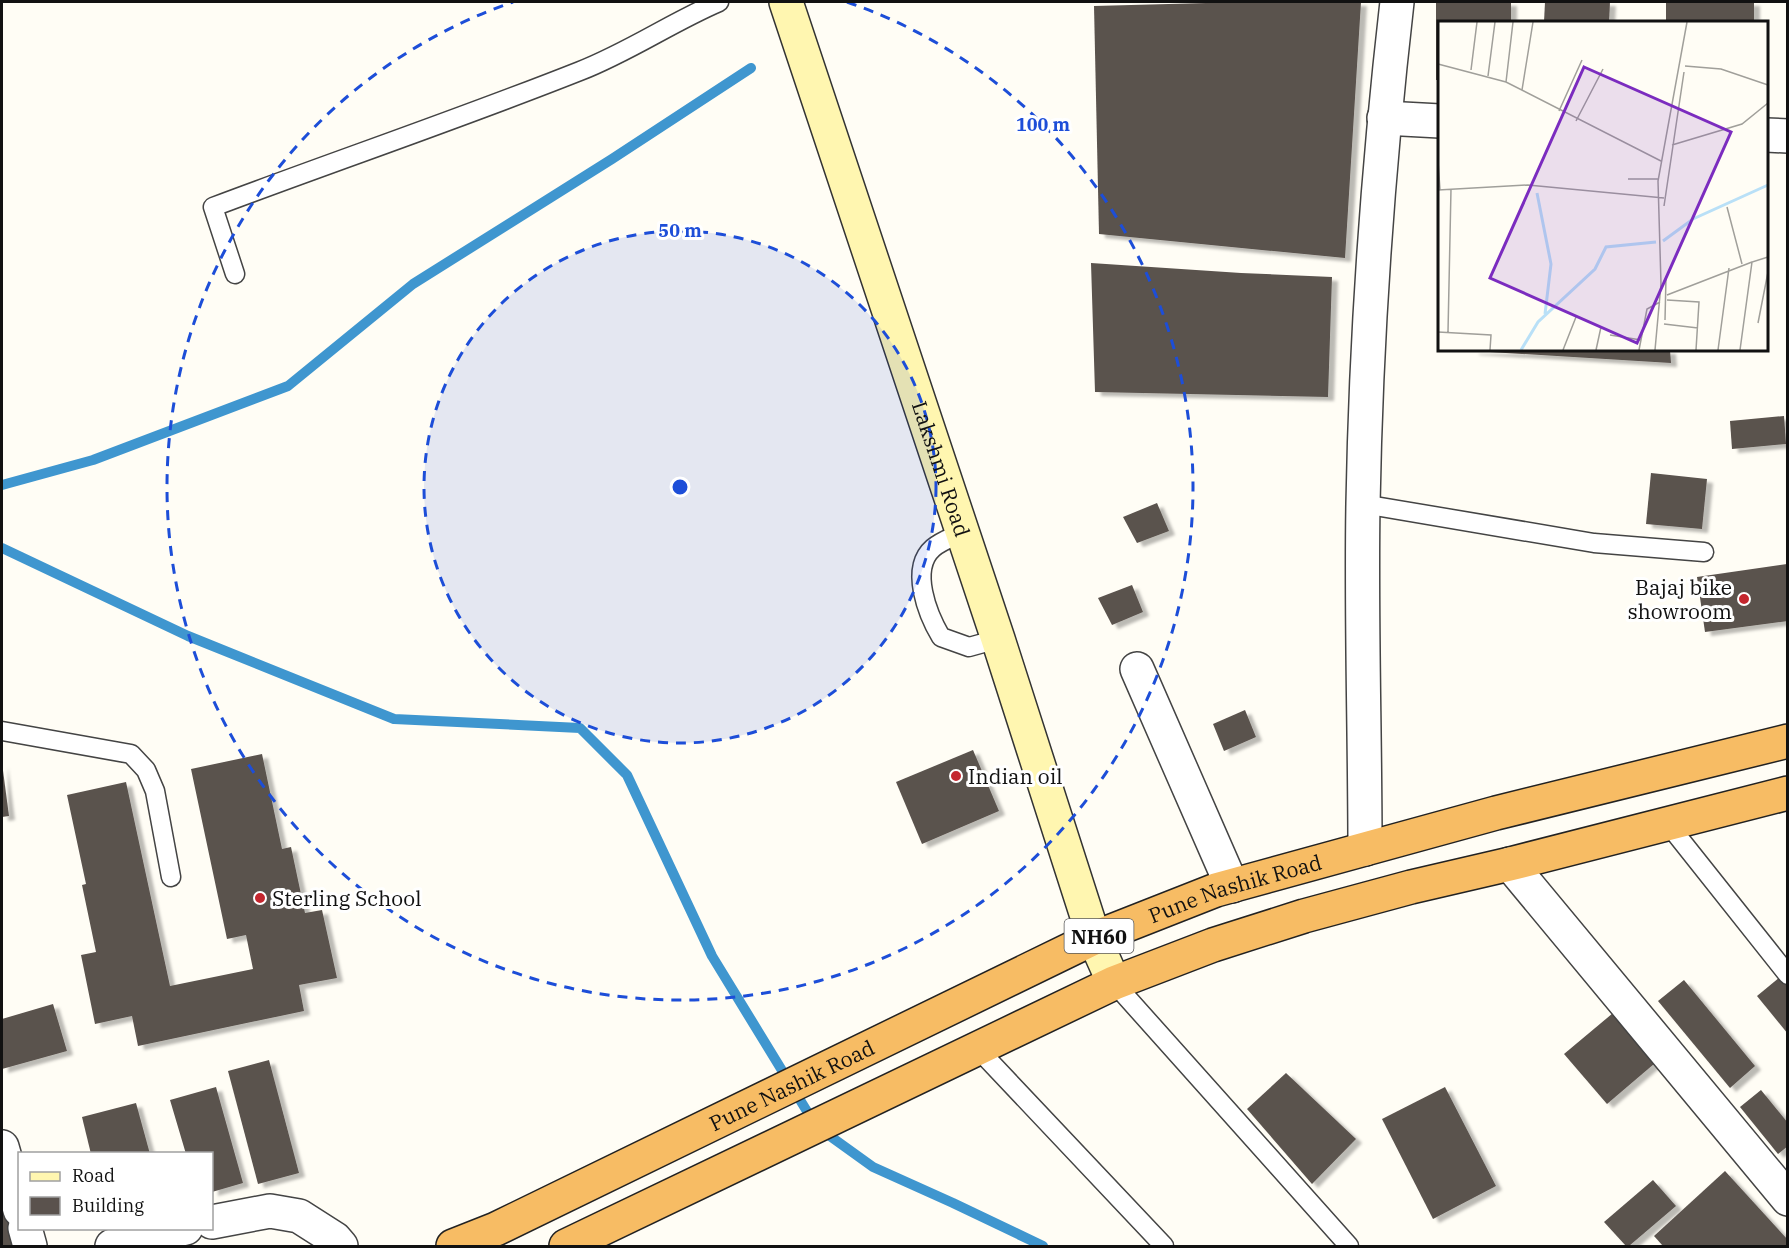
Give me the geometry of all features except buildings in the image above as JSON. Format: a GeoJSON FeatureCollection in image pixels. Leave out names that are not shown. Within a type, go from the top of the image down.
{"type":"FeatureCollection","features":[{"type":"Feature","properties":{"kind":"highway","name":"Pune Nashik Road"},"geometry":{"type":"LineString","coordinates":[[453,1246],[496,1229],[1094,938],[1216,890],[1496,813],[1788,741]]}},
{"type":"Feature","properties":{"kind":"highway","name":"NH60"},"geometry":{"type":"LineString","coordinates":[[566,1246],[1114,982],[1213,945],[1304,916],[1411,887],[1788,793]]}},
{"type":"Feature","properties":{"kind":"main road","name":"Lakshmi Road"},"geometry":{"type":"LineString","coordinates":[[786,2],[963,532],[1094,938],[1114,982]]}},
{"type":"Feature","properties":{"kind":"street"},"geometry":{"type":"LineString","coordinates":[[1365,849],[1363,504],[1370,336],[1384,118],[1397,2]]}},
{"type":"Feature","properties":{"kind":"street"},"geometry":{"type":"LineString","coordinates":[[1384,118],[1438,121]]}},
{"type":"Feature","properties":{"kind":"street"},"geometry":{"type":"LineString","coordinates":[[1768,135],[1788,136]]}},
{"type":"Feature","properties":{"kind":"street"},"geometry":{"type":"LineString","coordinates":[[1137,669],[1232,886]]}},
{"type":"Feature","properties":{"kind":"street"},"geometry":{"type":"LineString","coordinates":[[1510,864],[1788,1199]]}},
{"type":"Feature","properties":{"kind":"street"},"geometry":{"type":"LineString","coordinates":[[2,1147],[18,1203]]}},
{"type":"Feature","properties":{"kind":"street"},"geometry":{"type":"LineString","coordinates":[[213,1222],[270,1211],[298,1216],[335,1239],[341,1246]]}},
{"type":"Feature","properties":{"kind":"street"},"geometry":{"type":"LineString","coordinates":[[26,1230],[30,1246]]}},
{"type":"Feature","properties":{"kind":"street"},"geometry":{"type":"LineString","coordinates":[[112,1246],[178,1230]]}},
{"type":"Feature","properties":{"kind":"lane"},"geometry":{"type":"LineString","coordinates":[[235,274],[213,207],[582,70],[719,2]]}},
{"type":"Feature","properties":{"kind":"lane"},"geometry":{"type":"LineString","coordinates":[[1363,504],[1594,543],[1704,552]]}},
{"type":"Feature","properties":{"kind":"lane"},"geometry":{"type":"LineString","coordinates":[[963,532],[932,548],[923,564],[921,591],[941,638],[969,647],[998,639]]}},
{"type":"Feature","properties":{"kind":"lane"},"geometry":{"type":"LineString","coordinates":[[2,731],[131,754],[146,770],[155,791],[171,877]]}},
{"type":"Feature","properties":{"kind":"lane"},"geometry":{"type":"LineString","coordinates":[[1668,824],[1788,975]]}},
{"type":"Feature","properties":{"kind":"lane"},"geometry":{"type":"LineString","coordinates":[[1114,982],[1349,1246]]}},
{"type":"Feature","properties":{"kind":"lane"},"geometry":{"type":"LineString","coordinates":[[977,1048],[1164,1246]]}},
{"type":"Feature","properties":{"kind":"waterway"},"geometry":{"type":"LineString","coordinates":[[2,485],[93,460],[288,386],[413,284],[612,159],[751,68]]}},
{"type":"Feature","properties":{"kind":"waterway"},"geometry":{"type":"LineString","coordinates":[[2,548],[188,636],[394,719],[580,728],[627,775],[712,956],[816,1126],[873,1167],[1043,1246]]}},
{"type":"Feature","properties":{"kind":"place","name":"Bajaj bike showroom"},"geometry":{"type":"Point","coordinates":[1744,599]}},
{"type":"Feature","properties":{"kind":"place","name":"Indian oil"},"geometry":{"type":"Point","coordinates":[956,776]}},
{"type":"Feature","properties":{"kind":"place","name":"Sterling School"},"geometry":{"type":"Point","coordinates":[260,898]}}]}
